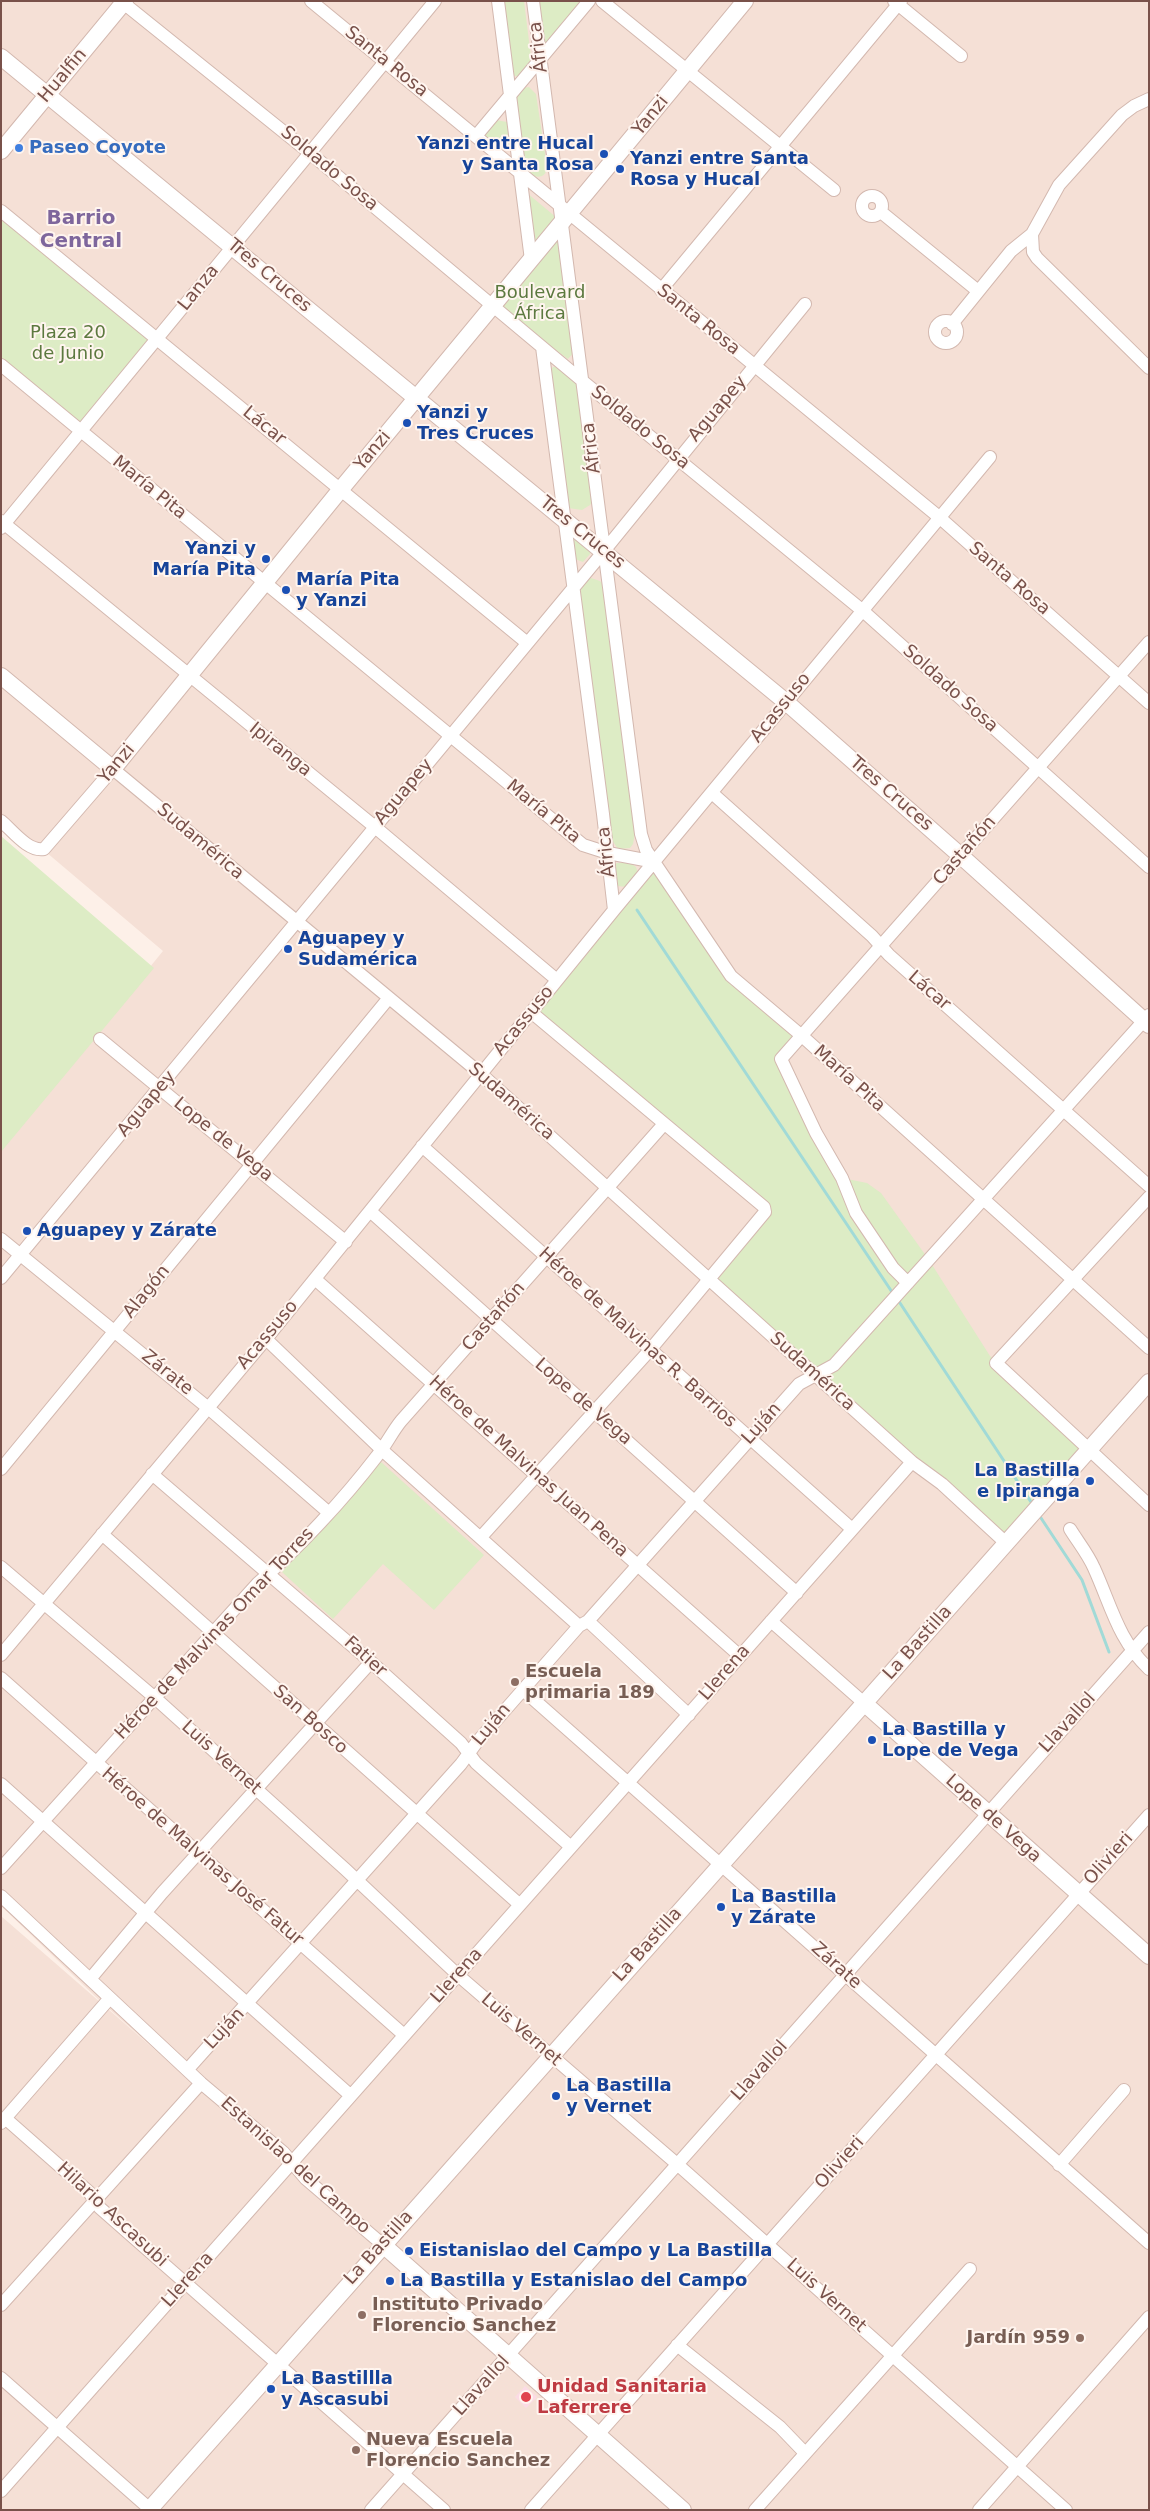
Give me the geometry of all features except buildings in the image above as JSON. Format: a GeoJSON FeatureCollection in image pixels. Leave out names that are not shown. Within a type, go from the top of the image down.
{"type":"FeatureCollection","features":[{"type":"Feature","properties":{"kind":"street","name":"Santa Rosa"},"geometry":{"type":"LineString","coordinates":[[311,1],[476,136],[564,213],[939,517],[1149,702]]}},
{"type":"Feature","properties":{"kind":"street","name":"Lanza"},"geometry":{"type":"LineString","coordinates":[[2,524],[81,432],[435,1]]}},
{"type":"Feature","properties":{"kind":"street","name":"África"},"geometry":{"type":"LineString","coordinates":[[498,1],[531,260]]}},
{"type":"Feature","properties":{"kind":"street","name":"África"},"geometry":{"type":"LineString","coordinates":[[533,1],[540,61],[564,213],[604,551],[641,834],[646,850],[655,862]]}},
{"type":"Feature","properties":{"kind":"street"},"geometry":{"type":"LineString","coordinates":[[476,136],[589,1]]}},
{"type":"Feature","properties":{"kind":"street"},"geometry":{"type":"LineString","coordinates":[[602,1],[834,190]]}},
{"type":"Feature","properties":{"kind":"street","name":"Yanzi"},"geometry":{"type":"LineString","coordinates":[[1,821],[25,842],[38,850],[47,848],[114,769],[416,398],[531,260],[564,213],[687,72],[745,1]]}},
{"type":"Feature","properties":{"kind":"street","name":"Hualfin"},"geometry":{"type":"LineString","coordinates":[[1,151],[123,2]]}},
{"type":"Feature","properties":{"kind":"street","name":"Soldado Sosa"},"geometry":{"type":"LineString","coordinates":[[123,2],[310,153],[492,306],[863,611],[1149,867]]}},
{"type":"Feature","properties":{"kind":"street"},"geometry":{"type":"LineString","coordinates":[[661,290],[898,2],[961,56]]}},
{"type":"Feature","properties":{"kind":"street","name":"Tres Cruces"},"geometry":{"type":"LineString","coordinates":[[1,57],[786,702],[1147,1020]]}},
{"type":"Feature","properties":{"kind":"street"},"geometry":{"type":"LineString","coordinates":[[952,324],[1011,251],[1032,234],[1059,185],[1082,158],[1122,115],[1149,98]]}},
{"type":"Feature","properties":{"kind":"street","name":"Lácar"},"geometry":{"type":"LineString","coordinates":[[1,211],[526,642]]}},
{"type":"Feature","properties":{"kind":"street"},"geometry":{"type":"LineString","coordinates":[[881,212],[978,291]]}},
{"type":"Feature","properties":{"kind":"street"},"geometry":{"type":"LineString","coordinates":[[1032,234],[1033,252],[1037,258],[1149,368]]}},
{"type":"Feature","properties":{"kind":"street","name":"Aguapey"},"geometry":{"type":"LineString","coordinates":[[1,1278],[160,1089],[526,642],[604,551],[678,457],[805,304]]}},
{"type":"Feature","properties":{"kind":"street","name":"África"},"geometry":{"type":"LineString","coordinates":[[542,347],[614,910]]}},
{"type":"Feature","properties":{"kind":"street","name":"María Pita"},"geometry":{"type":"LineString","coordinates":[[1,365],[583,845],[608,853],[655,862],[724,968],[1149,1348]]}},
{"type":"Feature","properties":{"kind":"street","name":"Acassuso"},"geometry":{"type":"LineString","coordinates":[[1,1655],[207,1407],[266,1339],[614,910],[990,457]]}},
{"type":"Feature","properties":{"kind":"street","name":"Ipiranga"},"geometry":{"type":"LineString","coordinates":[[2,524],[375,827],[557,980]]}},
{"type":"Feature","properties":{"kind":"street","name":"Castañón"},"geometry":{"type":"LineString","coordinates":[[905,1287],[856,1213],[842,1178],[816,1133],[780,1058],[802,1036],[1149,642]]}},
{"type":"Feature","properties":{"kind":"street","name":"Sudamérica"},"geometry":{"type":"LineString","coordinates":[[1,676],[388,999],[481,1074],[912,1462],[954,1495],[1006,1543]]}},
{"type":"Feature","properties":{"kind":"street","name":"Lácar"},"geometry":{"type":"LineString","coordinates":[[712,793],[1149,1186]]}},
{"type":"Feature","properties":{"kind":"street","name":"Alagón"},"geometry":{"type":"LineString","coordinates":[[1,1469],[388,999]]}},
{"type":"Feature","properties":{"kind":"street"},"geometry":{"type":"LineString","coordinates":[[480,1537],[650,1350],[709,1278],[763,1217],[765,1212],[764,1208],[531,1012]]}},
{"type":"Feature","properties":{"kind":"street"},"geometry":{"type":"LineString","coordinates":[[905,1287],[1063,1109],[1147,1020]]}},
{"type":"Feature","properties":{"kind":"street","name":"Lope de Vega"},"geometry":{"type":"LineString","coordinates":[[100,1039],[346,1242]]}},
{"type":"Feature","properties":{"kind":"street","name":"Castañón"},"geometry":{"type":"LineString","coordinates":[[328,1512],[382,1450],[401,1421],[547,1257],[607,1186],[664,1124]]}},
{"type":"Feature","properties":{"kind":"street","name":"Héroe de Malvinas R. Barrios"},"geometry":{"type":"LineString","coordinates":[[422,1146],[852,1529]]}},
{"type":"Feature","properties":{"kind":"street"},"geometry":{"type":"LineString","coordinates":[[1149,1197],[996,1363],[1149,1505]]}},
{"type":"Feature","properties":{"kind":"street","name":"Lope de Vega"},"geometry":{"type":"LineString","coordinates":[[370,1212],[797,1592]]}},
{"type":"Feature","properties":{"kind":"street","name":"Zárate"},"geometry":{"type":"LineString","coordinates":[[1,1239],[207,1407],[328,1512]]}},
{"type":"Feature","properties":{"kind":"street","name":"Héroe de Malvinas Juan Pena"},"geometry":{"type":"LineString","coordinates":[[315,1279],[740,1656]]}},
{"type":"Feature","properties":{"kind":"street","name":"Luján"},"geometry":{"type":"LineString","coordinates":[[188,2069],[416,1815],[523,1690],[799,1384],[817,1376],[834,1365],[905,1287]]}},
{"type":"Feature","properties":{"kind":"street"},"geometry":{"type":"LineString","coordinates":[[266,1339],[382,1450],[480,1537],[689,1715]]}},
{"type":"Feature","properties":{"kind":"street","name":"La Bastilla"},"geometry":{"type":"LineString","coordinates":[[150,2509],[382,2244],[1149,1382]]}},
{"type":"Feature","properties":{"kind":"street","name":"Llerena"},"geometry":{"type":"LineString","coordinates":[[1,2491],[350,2095],[459,1976],[519,1904],[912,1462]]}},
{"type":"Feature","properties":{"kind":"street","name":"Fatier"},"geometry":{"type":"LineString","coordinates":[[152,1474],[268,1574],[276,1578],[371,1662],[461,1743],[476,1763],[571,1847]]}},
{"type":"Feature","properties":{"kind":"street","name":"Héroe de Malvinas Omar Torres"},"geometry":{"type":"LineString","coordinates":[[1,1868],[97,1763],[154,1697],[328,1512]]}},
{"type":"Feature","properties":{"kind":"street"},"geometry":{"type":"LineString","coordinates":[[1070,1529],[1093,1565],[1114,1618],[1132,1652],[1149,1669]]}},
{"type":"Feature","properties":{"kind":"street","name":"San Bosco"},"geometry":{"type":"LineString","coordinates":[[102,1534],[214,1632],[416,1815],[519,1904]]}},
{"type":"Feature","properties":{"kind":"street","name":"Luis Vernet"},"geometry":{"type":"LineString","coordinates":[[1,1567],[154,1697],[459,1976],[768,2244],[1066,2510]]}},
{"type":"Feature","properties":{"kind":"street","name":"Lope de Vega"},"geometry":{"type":"LineString","coordinates":[[771,1621],[1149,1956]]}},
{"type":"Feature","properties":{"kind":"street","name":"Llavallol"},"geometry":{"type":"LineString","coordinates":[[371,2510],[1149,1632]]}},
{"type":"Feature","properties":{"kind":"street"},"geometry":{"type":"LineString","coordinates":[[91,1978],[145,1913],[371,1662]]}},
{"type":"Feature","properties":{"kind":"street","name":"Héroe de Malvinas José Fatur"},"geometry":{"type":"LineString","coordinates":[[1,1678],[404,2035]]}},
{"type":"Feature","properties":{"kind":"street","name":"Zárate"},"geometry":{"type":"LineString","coordinates":[[523,1690],[1149,2243]]}},
{"type":"Feature","properties":{"kind":"street"},"geometry":{"type":"LineString","coordinates":[[1,1784],[350,2095]]}},
{"type":"Feature","properties":{"kind":"street","name":"Olivieri"},"geometry":{"type":"LineString","coordinates":[[531,2510],[1149,1814]]}},
{"type":"Feature","properties":{"kind":"street","name":"Estanislao del Campo"},"geometry":{"type":"LineString","coordinates":[[1,1896],[91,1978],[201,2083],[283,2152],[306,2179],[683,2510]]}},
{"type":"Feature","properties":{"kind":"street"},"geometry":{"type":"LineString","coordinates":[[3,2120],[110,1998]]}},
{"type":"Feature","properties":{"kind":"street"},"geometry":{"type":"LineString","coordinates":[[1,2305],[94,2199],[201,2083]]}},
{"type":"Feature","properties":{"kind":"street"},"geometry":{"type":"LineString","coordinates":[[1059,2165],[1124,2090]]}},
{"type":"Feature","properties":{"kind":"street","name":"Hilario Ascasubi"},"geometry":{"type":"LineString","coordinates":[[3,2120],[94,2199],[100,2208],[444,2510]]}},
{"type":"Feature","properties":{"kind":"street"},"geometry":{"type":"LineString","coordinates":[[755,2510],[970,2269]]}},
{"type":"Feature","properties":{"kind":"street"},"geometry":{"type":"LineString","coordinates":[[979,2510],[1149,2317]]}},
{"type":"Feature","properties":{"kind":"street"},"geometry":{"type":"LineString","coordinates":[[676,2346],[780,2427],[805,2453]]}},
{"type":"Feature","properties":{"kind":"street"},"geometry":{"type":"LineString","coordinates":[[1,2378],[150,2509]]}},
{"type":"Feature","properties":{"kind":"shaded area"},"geometry":{"type":"Polygon","coordinates":[[[1,1],[1149,1],[1149,2510],[1,2510],[1,1916],[177,2069],[98,1999],[1,1906],[1,1149],[163,951],[1,814],[1,1]]]}},
{"type":"Feature","properties":{"kind":"shaded area","name":"Unidad Sanitaria Laferrere"},"geometry":{"type":"Polygon","coordinates":[[[525,2386],[537,2397],[526,2408],[515,2397],[525,2386]]]}},
{"type":"Feature","properties":{"kind":"green space"},"geometry":{"type":"Polygon","coordinates":[[[501,1],[524,1],[531,57],[530,62],[520,77],[511,75],[501,1]]]}},
{"type":"Feature","properties":{"kind":"green space"},"geometry":{"type":"Polygon","coordinates":[[[537,1],[584,1],[546,43],[543,42],[537,1]]]}},
{"type":"Feature","properties":{"kind":"green space"},"geometry":{"type":"Polygon","coordinates":[[[529,87],[536,94],[547,167],[544,174],[538,177],[524,170],[516,98],[523,88],[529,87]]]}},
{"type":"Feature","properties":{"kind":"green space"},"geometry":{"type":"Polygon","coordinates":[[[496,120],[507,122],[511,146],[509,149],[502,150],[486,137],[486,134],[496,120]]]}},
{"type":"Feature","properties":{"kind":"green space","name":"Boulevard África"},"geometry":{"type":"Polygon","coordinates":[[[527,193],[557,218],[534,245],[527,193]]]}},
{"type":"Feature","properties":{"kind":"green space","name":"Plaza 20 de Junio"},"geometry":{"type":"Polygon","coordinates":[[[1,211],[157,339],[81,432],[1,365],[1,211]]]}},
{"type":"Feature","properties":{"kind":"green space","name":"Boulevard África"},"geometry":{"type":"Polygon","coordinates":[[[557,240],[560,244],[575,351],[568,359],[504,312],[502,306],[553,242],[557,240]]]}},
{"type":"Feature","properties":{"kind":"green space","name":"Boulevard África"},"geometry":{"type":"Polygon","coordinates":[[[558,366],[577,384],[594,498],[590,505],[582,510],[568,508],[550,371],[553,367],[558,366]]]}},
{"type":"Feature","properties":{"kind":"green space"},"geometry":{"type":"Polygon","coordinates":[[[574,540],[577,540],[591,550],[583,562],[575,559],[574,540]]]}},
{"type":"Feature","properties":{"kind":"green space"},"geometry":{"type":"Polygon","coordinates":[[[591,578],[600,581],[604,586],[635,833],[633,844],[630,848],[618,849],[612,840],[580,590],[587,580],[591,578]]]}},
{"type":"Feature","properties":{"kind":"green space"},"geometry":{"type":"Polygon","coordinates":[[[1,836],[154,968],[1,1152],[1,836]]]}},
{"type":"Feature","properties":{"kind":"green space"},"geometry":{"type":"Polygon","coordinates":[[[655,862],[724,968],[802,1036],[781,1059],[842,1178],[867,1183],[881,1193],[929,1260],[990,1356],[1089,1450],[1006,1543],[709,1278],[765,1212],[531,1012],[655,862]]]}},
{"type":"Feature","properties":{"kind":"green space"},"geometry":{"type":"Polygon","coordinates":[[[617,863],[630,863],[636,867],[638,873],[627,887],[617,886],[612,866],[617,863]]]}},
{"type":"Feature","properties":{"kind":"green space"},"geometry":{"type":"Polygon","coordinates":[[[381,1462],[484,1555],[434,1610],[383,1564],[333,1619],[282,1572],[381,1462]]]}},
{"type":"Feature","properties":{"kind":"waterway"},"geometry":{"type":"LineString","coordinates":[[637,910],[894,1295]]}},
{"type":"Feature","properties":{"kind":"waterway"},"geometry":{"type":"LineString","coordinates":[[898,1300],[1033,1505]]}},
{"type":"Feature","properties":{"kind":"waterway"},"geometry":{"type":"LineString","coordinates":[[1039,1515],[1082,1580],[1109,1652]]}},
{"type":"Feature","properties":{"kind":"place","name":"Paseo Coyote"},"geometry":{"type":"Point","coordinates":[19,148]}},
{"type":"Feature","properties":{"kind":"place","name":"Yanzi entre Hucal y Santa Rosa"},"geometry":{"type":"Point","coordinates":[604,154]}},
{"type":"Feature","properties":{"kind":"place","name":"Yanzi entre Santa Rosa y Hucal"},"geometry":{"type":"Point","coordinates":[620,169]}},
{"type":"Feature","properties":{"kind":"place","name":"Yanzi y Tres Cruces"},"geometry":{"type":"Point","coordinates":[407,423]}},
{"type":"Feature","properties":{"kind":"place","name":"Yanzi y María Pita"},"geometry":{"type":"Point","coordinates":[266,559]}},
{"type":"Feature","properties":{"kind":"place","name":"María Pita y Yanzi"},"geometry":{"type":"Point","coordinates":[286,590]}},
{"type":"Feature","properties":{"kind":"place","name":"Aguapey y Sudamérica"},"geometry":{"type":"Point","coordinates":[288,949]}},
{"type":"Feature","properties":{"kind":"place","name":"Aguapey y Zárate"},"geometry":{"type":"Point","coordinates":[27,1231]}},
{"type":"Feature","properties":{"kind":"place","name":"La Bastilla e Ipiranga"},"geometry":{"type":"Point","coordinates":[1090,1481]}},
{"type":"Feature","properties":{"kind":"place","name":"Escuela primaria 189"},"geometry":{"type":"Point","coordinates":[515,1682]}},
{"type":"Feature","properties":{"kind":"place","name":"La Bastilla y Lope de Vega"},"geometry":{"type":"Point","coordinates":[872,1740]}},
{"type":"Feature","properties":{"kind":"place","name":"La Bastilla y Zárate"},"geometry":{"type":"Point","coordinates":[721,1907]}},
{"type":"Feature","properties":{"kind":"place","name":"La Bastilla y Vernet"},"geometry":{"type":"Point","coordinates":[556,2096]}},
{"type":"Feature","properties":{"kind":"place","name":"Eistanislao del Campo y La Bastilla"},"geometry":{"type":"Point","coordinates":[409,2251]}},
{"type":"Feature","properties":{"kind":"place","name":"La Bastilla y Estanislao del Campo"},"geometry":{"type":"Point","coordinates":[390,2281]}},
{"type":"Feature","properties":{"kind":"place","name":"Instituto Privado Florencio Sanchez"},"geometry":{"type":"Point","coordinates":[362,2315]}},
{"type":"Feature","properties":{"kind":"place","name":"Jardín 959"},"geometry":{"type":"Point","coordinates":[1080,2338]}},
{"type":"Feature","properties":{"kind":"place","name":"La Bastillla y Ascasubi"},"geometry":{"type":"Point","coordinates":[271,2389]}},
{"type":"Feature","properties":{"kind":"place","name":"Unidad Sanitaria Laferrere"},"geometry":{"type":"Point","coordinates":[526,2397]}},
{"type":"Feature","properties":{"kind":"place","name":"Nueva Escuela Florencio Sanchez"},"geometry":{"type":"Point","coordinates":[356,2450]}},
{"type":"Feature","properties":{"kind":"district","name":"Barrio Central"},"geometry":{"type":"Point","coordinates":[81,230]}}]}
